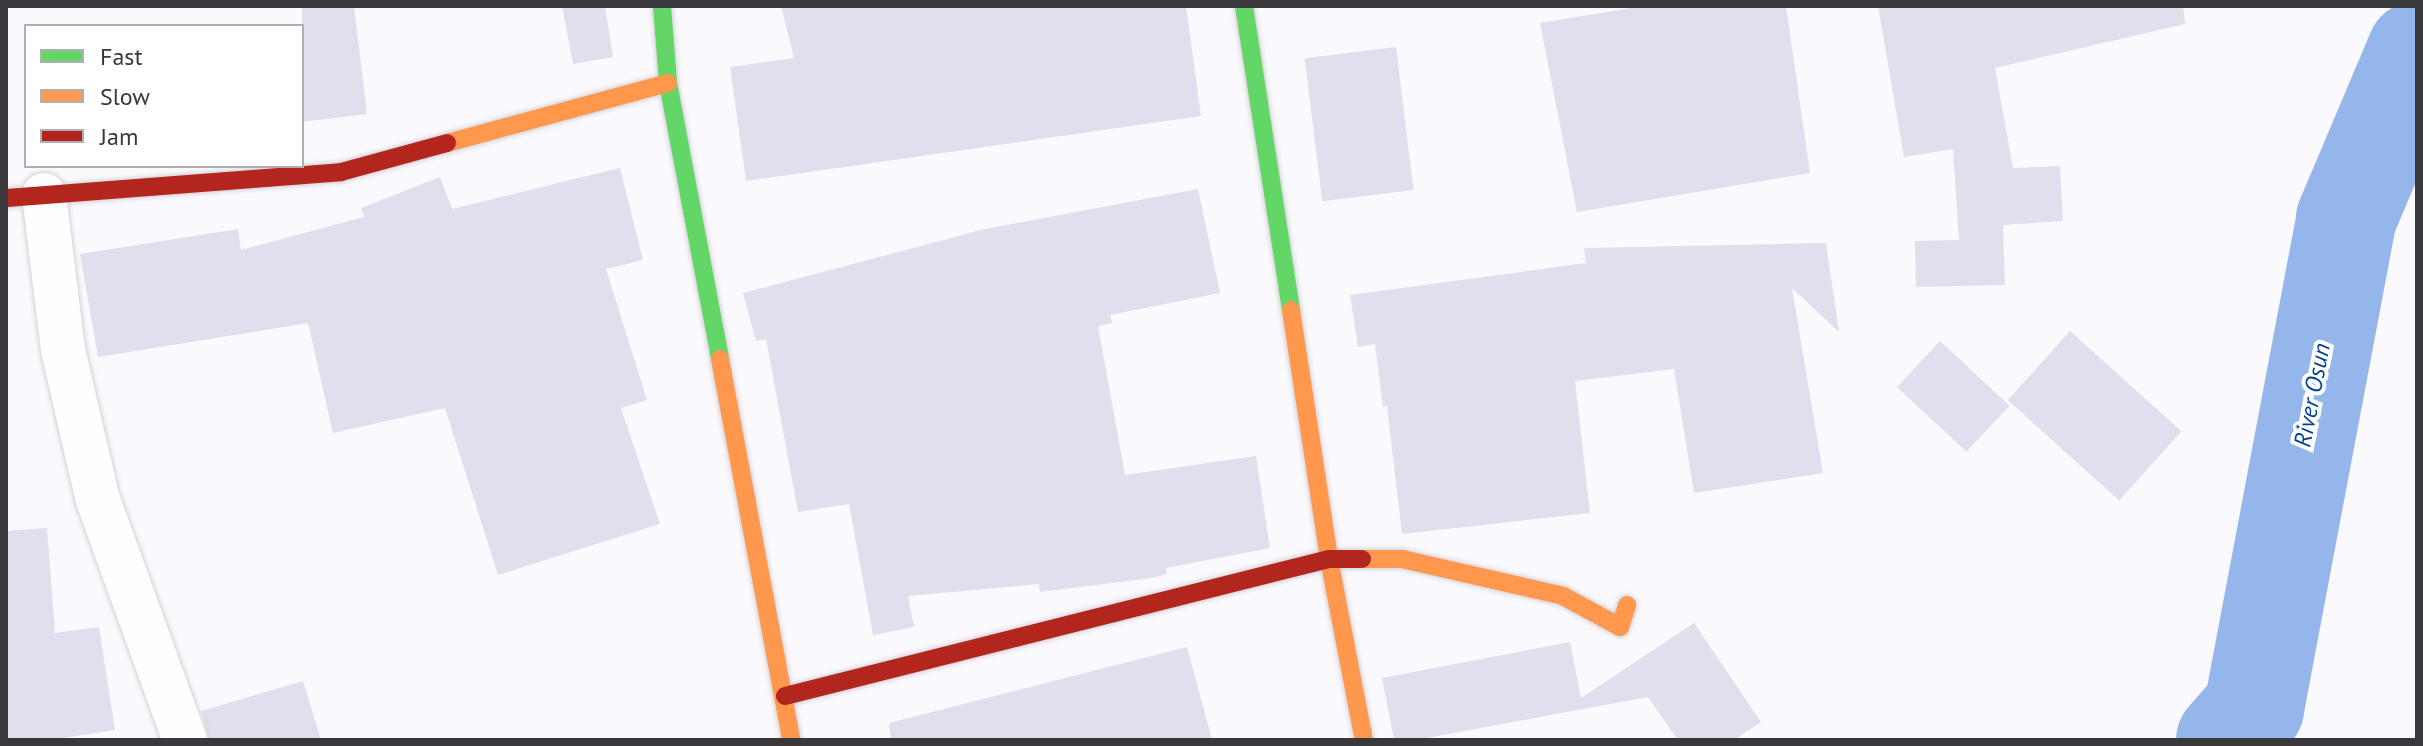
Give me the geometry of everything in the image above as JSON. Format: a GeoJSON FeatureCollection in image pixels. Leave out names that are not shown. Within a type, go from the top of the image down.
{"type":"FeatureCollection","features":[{"type":"Feature","properties":{"kind":"street"},"geometry":{"type":"LineString","coordinates":[[662,6],[668,83],[791,740]]}},
{"type":"Feature","properties":{"kind":"street"},"geometry":{"type":"LineString","coordinates":[[1244,6],[1329,559],[1364,740]]}},
{"type":"Feature","properties":{"kind":"street"},"geometry":{"type":"LineString","coordinates":[[185,740],[98,500],[25,197],[341,172],[668,83]]}},
{"type":"Feature","properties":{"kind":"street"},"geometry":{"type":"LineString","coordinates":[[785,696],[1329,559],[1402,559],[1480,575],[1563,596],[1620,627],[1627,605]]}},
{"type":"Feature","properties":{"kind":"building"},"geometry":{"type":"Polygon","coordinates":[[[302,6],[354,6],[367,114],[304,122],[302,6]]]}},
{"type":"Feature","properties":{"kind":"building"},"geometry":{"type":"Polygon","coordinates":[[[562,6],[605,6],[613,57],[573,64],[562,6]]]}},
{"type":"Feature","properties":{"kind":"building"},"geometry":{"type":"Polygon","coordinates":[[[781,6],[1186,6],[1201,116],[746,181],[730,67],[794,58],[781,6]]]}},
{"type":"Feature","properties":{"kind":"building"},"geometry":{"type":"Polygon","coordinates":[[[1643,6],[1786,6],[1810,173],[1577,212],[1540,23],[1643,6]]]}},
{"type":"Feature","properties":{"kind":"building"},"geometry":{"type":"Polygon","coordinates":[[[1878,6],[2183,6],[2185,24],[1995,68],[2013,168],[2060,166],[2063,221],[2003,225],[2005,285],[1916,287],[1915,241],[1959,240],[1953,149],[1904,157],[1878,6]]]}},
{"type":"Feature","properties":{"kind":"building"},"geometry":{"type":"Polygon","coordinates":[[[1396,47],[1414,190],[1322,201],[1305,58],[1396,47]]]}},
{"type":"Feature","properties":{"kind":"building"},"geometry":{"type":"Polygon","coordinates":[[[620,168],[643,260],[606,269],[647,400],[621,408],[660,524],[498,575],[445,408],[333,433],[308,323],[98,357],[80,254],[238,229],[241,250],[364,217],[361,208],[440,177],[452,209],[620,168]]]}},
{"type":"Feature","properties":{"kind":"building"},"geometry":{"type":"Polygon","coordinates":[[[1198,189],[1220,293],[1110,315],[1112,323],[1098,326],[1125,475],[1256,456],[1270,548],[1166,568],[1167,574],[1152,578],[1040,592],[1039,584],[908,596],[914,627],[873,635],[849,504],[798,512],[766,339],[756,341],[743,293],[985,229],[1198,189]]]}},
{"type":"Feature","properties":{"kind":"building"},"geometry":{"type":"Polygon","coordinates":[[[1826,243],[1839,332],[1792,288],[1823,473],[1694,493],[1674,369],[1575,381],[1590,513],[1402,534],[1387,406],[1383,407],[1375,344],[1358,347],[1350,295],[1586,263],[1584,248],[1826,243]]]}},
{"type":"Feature","properties":{"kind":"building"},"geometry":{"type":"Polygon","coordinates":[[[2070,331],[2181,431],[2119,500],[2008,400],[2070,331]]]}},
{"type":"Feature","properties":{"kind":"building"},"geometry":{"type":"Polygon","coordinates":[[[1940,341],[2009,406],[1967,452],[1897,387],[1940,341]]]}},
{"type":"Feature","properties":{"kind":"building"},"geometry":{"type":"Polygon","coordinates":[[[47,528],[55,633],[99,627],[115,730],[50,740],[6,740],[6,531],[47,528]]]}},
{"type":"Feature","properties":{"kind":"building"},"geometry":{"type":"Polygon","coordinates":[[[1694,623],[1761,722],[1734,740],[1678,740],[1648,697],[1416,740],[1394,740],[1382,678],[1570,642],[1581,698],[1694,623]]]}},
{"type":"Feature","properties":{"kind":"building"},"geometry":{"type":"Polygon","coordinates":[[[1187,647],[1212,740],[891,740],[889,723],[1187,647]]]}},
{"type":"Feature","properties":{"kind":"building"},"geometry":{"type":"Polygon","coordinates":[[[303,681],[321,740],[209,740],[201,711],[303,681]]]}},
{"type":"Feature","properties":{"kind":"waterway","name":"River Osun"},"geometry":{"type":"LineString","coordinates":[[2226,740],[2254,708],[2346,219],[2417,51]]}},
{"type":"Feature","properties":{"kind":"traffic: fast"},"geometry":{"type":"LineString","coordinates":[[662,6],[668,83],[720,359]]}},
{"type":"Feature","properties":{"kind":"traffic: fast"},"geometry":{"type":"LineString","coordinates":[[1244,6],[1291,310]]}},
{"type":"Feature","properties":{"kind":"traffic: slow"},"geometry":{"type":"LineString","coordinates":[[447,143],[668,83]]}},
{"type":"Feature","properties":{"kind":"traffic: slow"},"geometry":{"type":"LineString","coordinates":[[1291,310],[1329,559],[1364,740]]}},
{"type":"Feature","properties":{"kind":"traffic: slow"},"geometry":{"type":"LineString","coordinates":[[720,359],[791,740]]}},
{"type":"Feature","properties":{"kind":"traffic: slow"},"geometry":{"type":"LineString","coordinates":[[1362,559],[1402,559],[1563,596],[1620,627],[1627,605]]}},
{"type":"Feature","properties":{"kind":"traffic: jam"},"geometry":{"type":"LineString","coordinates":[[6,198],[341,172],[447,143]]}},
{"type":"Feature","properties":{"kind":"traffic: jam"},"geometry":{"type":"LineString","coordinates":[[785,696],[1329,559],[1362,559]]}}]}
